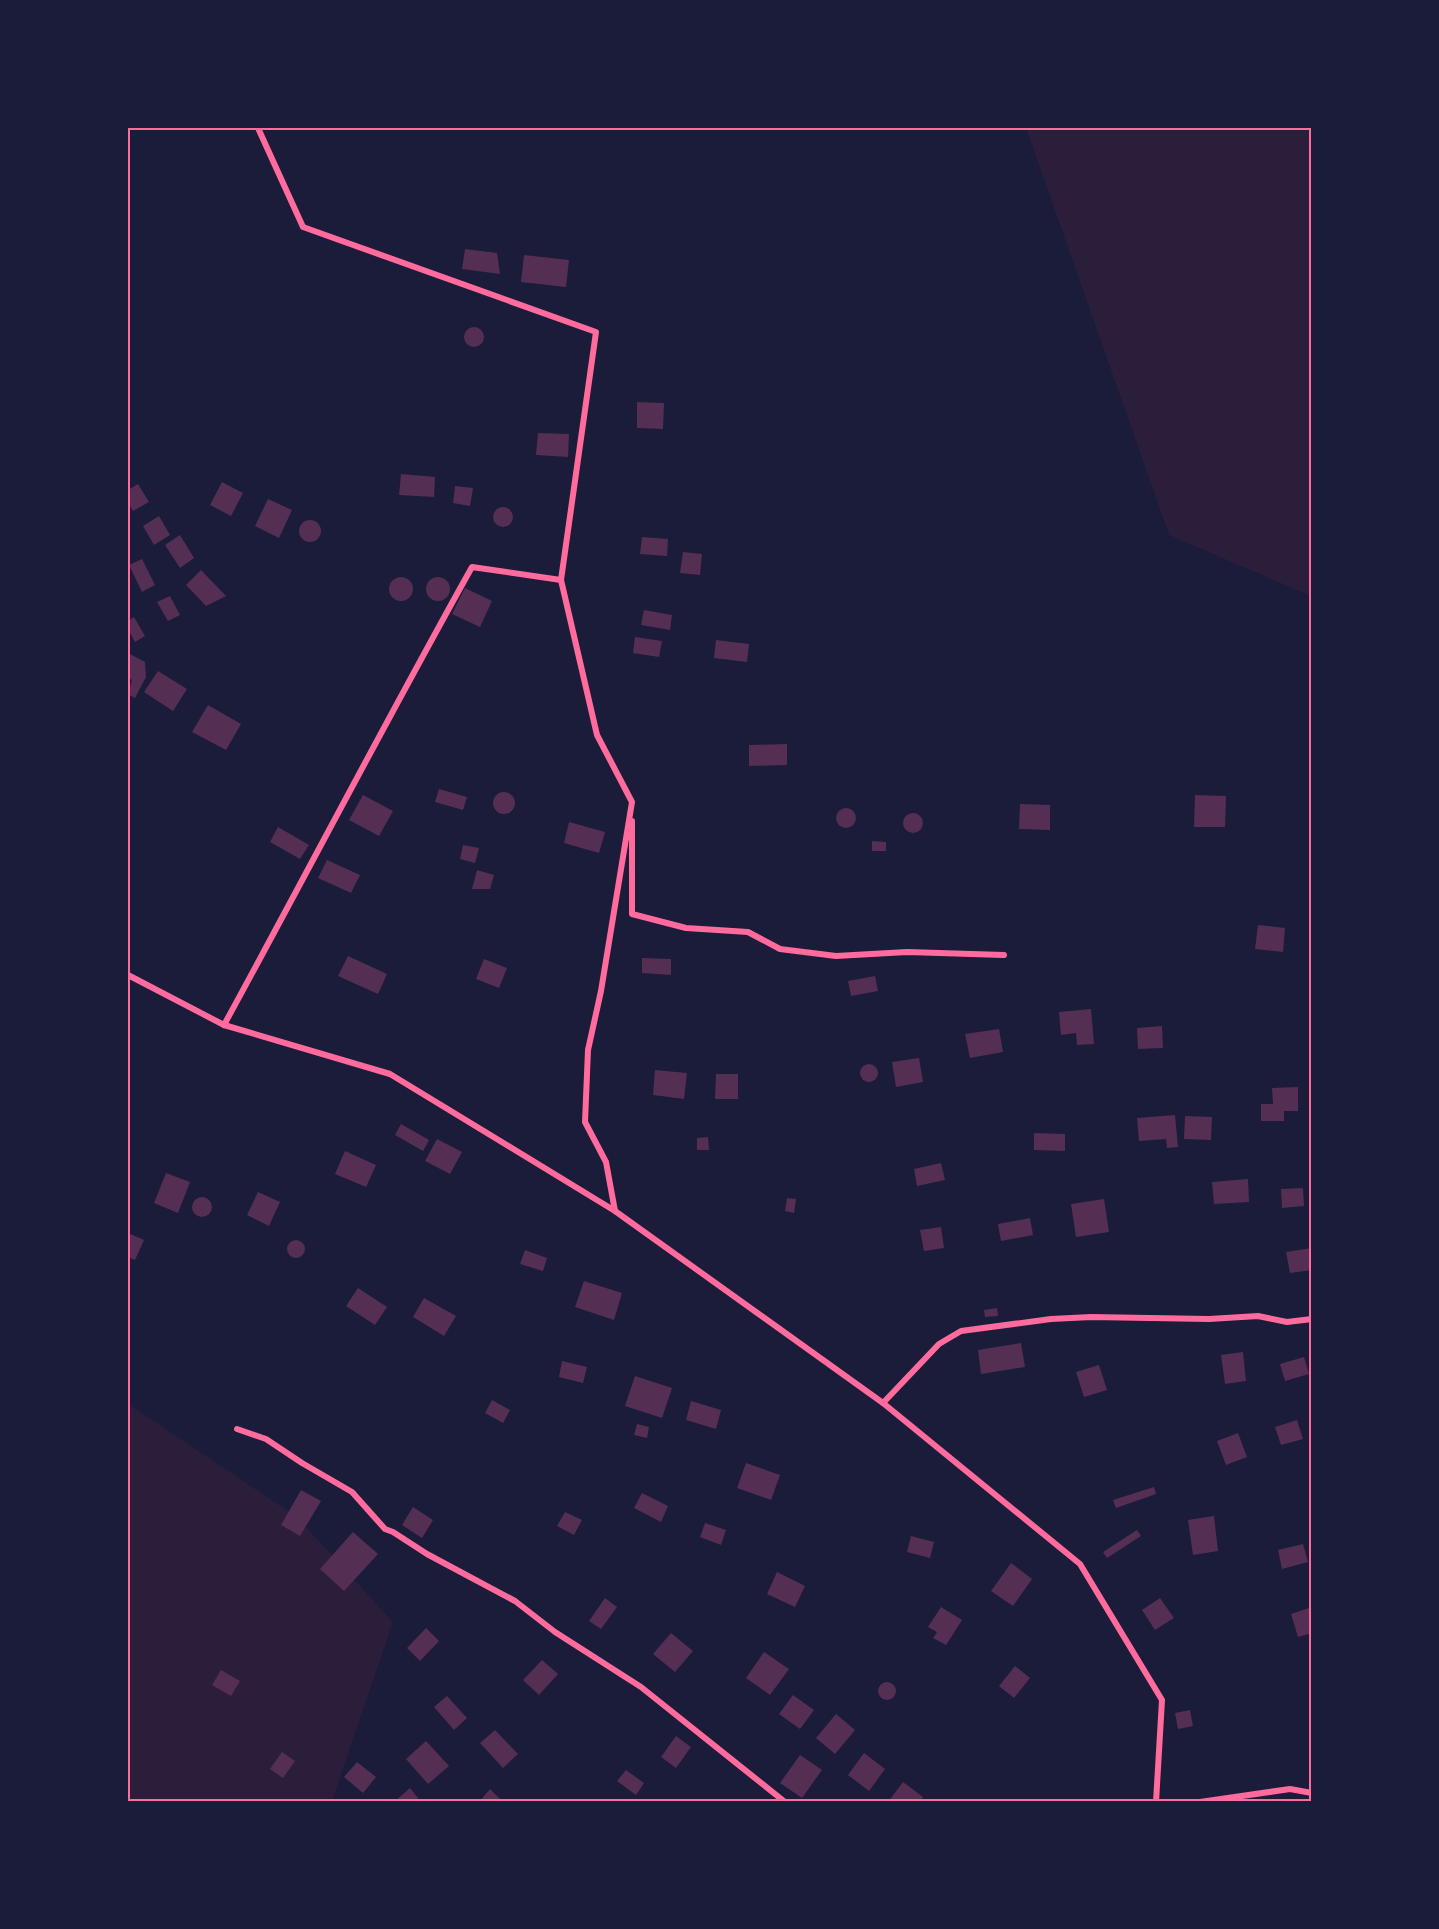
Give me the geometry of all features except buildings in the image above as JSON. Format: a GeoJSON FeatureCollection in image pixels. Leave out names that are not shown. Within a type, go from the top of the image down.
{"type":"FeatureCollection","features":[{"type":"Feature","properties":{"kind":"street"},"geometry":{"type":"LineString","coordinates":[[258,128],[303,227],[596,332],[561,580],[597,735],[632,802],[632,914],[686,928],[748,932],[780,950],[836,956],[908,952],[1004,955]]}},
{"type":"Feature","properties":{"kind":"street"},"geometry":{"type":"LineString","coordinates":[[224,1025],[472,567],[561,580]]}},
{"type":"Feature","properties":{"kind":"street"},"geometry":{"type":"LineString","coordinates":[[615,1211],[606,1162],[585,1122],[587,1060],[632,802]]}},
{"type":"Feature","properties":{"kind":"street"},"geometry":{"type":"LineString","coordinates":[[128,975],[224,1025],[390,1074],[615,1211],[883,1403],[1080,1564],[1162,1700],[1156,1802]]}},
{"type":"Feature","properties":{"kind":"street"},"geometry":{"type":"LineString","coordinates":[[883,1403],[939,1344],[961,1330],[1041,1320],[1091,1317],[1209,1319],[1258,1316],[1287,1322],[1311,1319]]}},
{"type":"Feature","properties":{"kind":"street"},"geometry":{"type":"LineString","coordinates":[[237,1429],[266,1439],[352,1492],[385,1529],[514,1600],[555,1632],[641,1687],[785,1802]]}},
{"type":"Feature","properties":{"kind":"street"},"geometry":{"type":"LineString","coordinates":[[1200,1802],[1290,1789],[1311,1793]]}},
{"type":"Feature","properties":{"kind":"shaded area"},"geometry":{"type":"Polygon","coordinates":[[[1026,128],[1311,128],[1311,596],[1169,535],[1026,128]]]}},
{"type":"Feature","properties":{"kind":"shaded area"},"geometry":{"type":"Polygon","coordinates":[[[128,1404],[297,1517],[393,1622],[332,1801],[128,1801],[128,1404]]]}}]}
